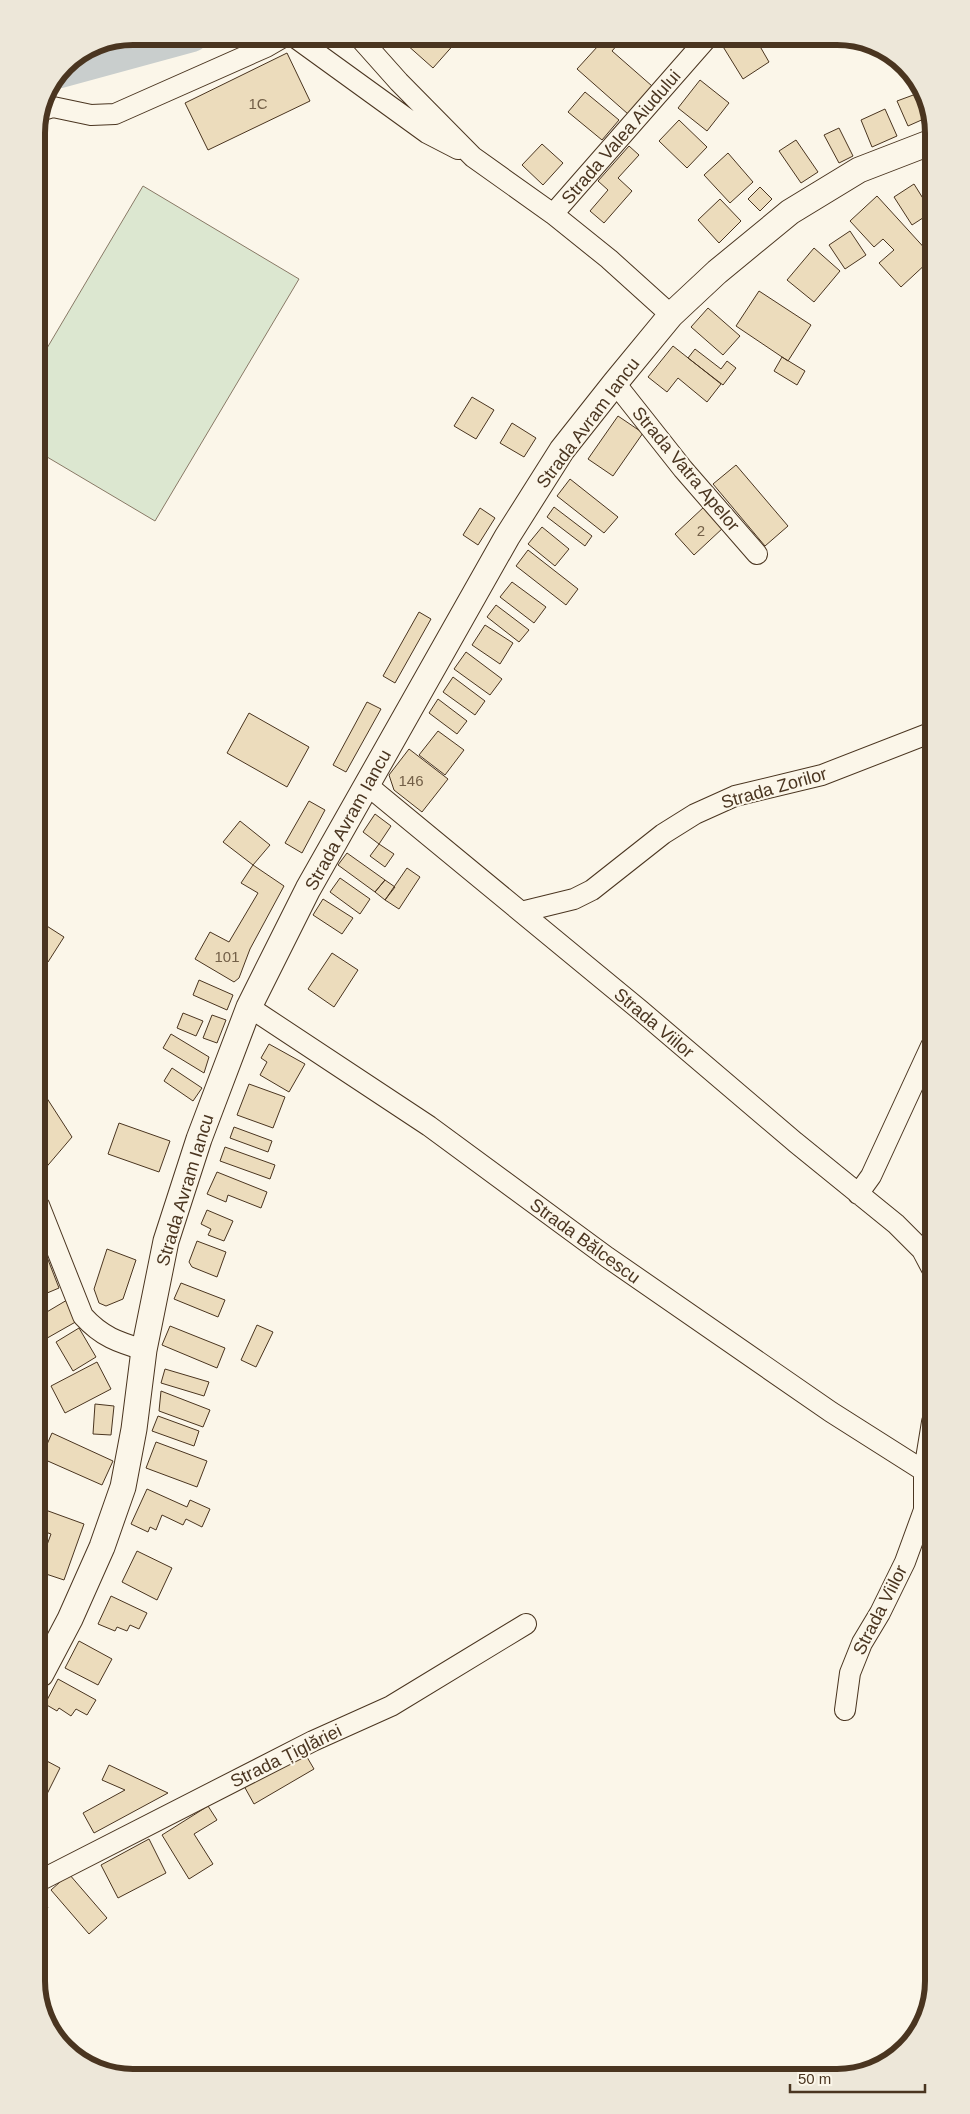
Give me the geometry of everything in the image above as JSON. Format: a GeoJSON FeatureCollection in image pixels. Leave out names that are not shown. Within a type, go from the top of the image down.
{"type":"FeatureCollection","features":[{"type":"Feature","properties":{"kind":"main road","name":"Strada Avram Iancu"},"geometry":{"type":"LineString","coordinates":[[45,1666],[70,1619],[98,1556],[123,1487],[134,1429],[144,1350],[166,1241],[199,1139],[249,1007],[308,889],[507,538],[562,450],[671,316],[717,272],[790,212],[859,170],[925,144]]}},
{"type":"Feature","properties":{"kind":"street"},"geometry":{"type":"LineString","coordinates":[[49,108],[53,107],[92,114],[114,114],[269,45]]}},
{"type":"Feature","properties":{"kind":"street"},"geometry":{"type":"LineString","coordinates":[[305,45],[427,133],[473,157]]}},
{"type":"Feature","properties":{"kind":"street","name":"Strada Valea Aiudului"},"geometry":{"type":"LineString","coordinates":[[366,45],[399,82],[473,157],[553,214],[609,259],[671,316]]}},
{"type":"Feature","properties":{"kind":"street","name":"Strada Valea Aiudului"},"geometry":{"type":"LineString","coordinates":[[553,214],[702,45]]}},
{"type":"Feature","properties":{"kind":"street","name":"Strada Vatra Apelor"},"geometry":{"type":"LineString","coordinates":[[615,383],[683,469],[757,554]]}},
{"type":"Feature","properties":{"kind":"street","name":"Strada Zorilor"},"geometry":{"type":"LineString","coordinates":[[521,912],[574,900],[592,890],[663,834],[695,814],[735,796],[822,775],[925,735]]}},
{"type":"Feature","properties":{"kind":"street","name":"Strada Viilor"},"geometry":{"type":"LineString","coordinates":[[367,785],[896,1224],[925,1255]]}},
{"type":"Feature","properties":{"kind":"street","name":"Strada Bălcescu"},"geometry":{"type":"LineString","coordinates":[[249,1007],[429,1126],[607,1257],[831,1412],[924,1471]]}},
{"type":"Feature","properties":{"kind":"street"},"geometry":{"type":"LineString","coordinates":[[858,1194],[871,1176],[925,1059]]}},
{"type":"Feature","properties":{"kind":"street"},"geometry":{"type":"LineString","coordinates":[[45,1220],[83,1316],[95,1329],[113,1340],[144,1350]]}},
{"type":"Feature","properties":{"kind":"street","name":"Strada Viilor"},"geometry":{"type":"LineString","coordinates":[[846,1710],[850,1673],[862,1643],[880,1613],[904,1562],[924,1510],[925,1465]]}},
{"type":"Feature","properties":{"kind":"street","name":"Strada Țiglăriei"},"geometry":{"type":"LineString","coordinates":[[45,1878],[313,1741],[391,1706],[526,1624]]}},
{"type":"Feature","properties":{"kind":"green space"},"geometry":{"type":"Polygon","coordinates":[[[143,186],[299,279],[155,521],[45,456],[45,351],[143,186]]]}},
{"type":"Feature","properties":{"kind":"building"},"geometry":{"type":"Polygon","coordinates":[[[407,45],[453,45],[433,68],[407,45]]]}},
{"type":"Feature","properties":{"kind":"building"},"geometry":{"type":"Polygon","coordinates":[[[617,45],[612,51],[652,86],[628,114],[577,69],[598,46],[617,45]]]}},
{"type":"Feature","properties":{"kind":"building"},"geometry":{"type":"Polygon","coordinates":[[[722,45],[759,45],[769,62],[743,79],[722,45]]]}},
{"type":"Feature","properties":{"kind":"building"},"geometry":{"type":"Polygon","coordinates":[[[287,53],[310,101],[208,150],[185,103],[287,53]]]}},
{"type":"Feature","properties":{"kind":"building"},"geometry":{"type":"Polygon","coordinates":[[[700,80],[729,103],[707,131],[678,108],[700,80]]]}},
{"type":"Feature","properties":{"kind":"building"},"geometry":{"type":"Polygon","coordinates":[[[585,92],[619,120],[602,140],[568,112],[585,92]]]}},
{"type":"Feature","properties":{"kind":"building"},"geometry":{"type":"Polygon","coordinates":[[[916,94],[924,119],[908,126],[897,101],[916,94]]]}},
{"type":"Feature","properties":{"kind":"building"},"geometry":{"type":"Polygon","coordinates":[[[885,109],[897,136],[872,147],[861,120],[885,109]]]}},
{"type":"Feature","properties":{"kind":"building"},"geometry":{"type":"Polygon","coordinates":[[[679,120],[707,147],[687,168],[659,141],[679,120]]]}},
{"type":"Feature","properties":{"kind":"building"},"geometry":{"type":"Polygon","coordinates":[[[839,128],[853,156],[839,163],[824,135],[839,128]]]}},
{"type":"Feature","properties":{"kind":"building"},"geometry":{"type":"Polygon","coordinates":[[[796,140],[818,172],[801,183],[779,151],[796,140]]]}},
{"type":"Feature","properties":{"kind":"building"},"geometry":{"type":"Polygon","coordinates":[[[542,144],[563,163],[543,185],[522,165],[542,144]]]}},
{"type":"Feature","properties":{"kind":"building"},"geometry":{"type":"Polygon","coordinates":[[[629,146],[639,155],[618,178],[632,191],[604,223],[590,211],[608,190],[598,181],[629,146]]]}},
{"type":"Feature","properties":{"kind":"building"},"geometry":{"type":"Polygon","coordinates":[[[728,153],[753,182],[730,203],[704,175],[728,153]]]}},
{"type":"Feature","properties":{"kind":"building"},"geometry":{"type":"Polygon","coordinates":[[[914,184],[925,202],[925,217],[912,225],[894,197],[914,184]]]}},
{"type":"Feature","properties":{"kind":"building"},"geometry":{"type":"Polygon","coordinates":[[[760,187],[772,199],[760,211],[748,199],[760,187]]]}},
{"type":"Feature","properties":{"kind":"building"},"geometry":{"type":"Polygon","coordinates":[[[877,196],[925,249],[925,265],[901,287],[879,263],[894,250],[883,239],[874,247],[850,221],[877,196]]]}},
{"type":"Feature","properties":{"kind":"building"},"geometry":{"type":"Polygon","coordinates":[[[720,199],[741,221],[719,243],[698,220],[720,199]]]}},
{"type":"Feature","properties":{"kind":"building"},"geometry":{"type":"Polygon","coordinates":[[[850,231],[866,255],[845,269],[829,245],[850,231]]]}},
{"type":"Feature","properties":{"kind":"building"},"geometry":{"type":"Polygon","coordinates":[[[814,248],[840,271],[814,302],[787,280],[814,248]]]}},
{"type":"Feature","properties":{"kind":"building"},"geometry":{"type":"Polygon","coordinates":[[[759,291],[811,325],[788,361],[736,326],[759,291]]]}},
{"type":"Feature","properties":{"kind":"building"},"geometry":{"type":"Polygon","coordinates":[[[708,308],[740,336],[723,355],[691,327],[708,308]]]}},
{"type":"Feature","properties":{"kind":"building"},"geometry":{"type":"Polygon","coordinates":[[[673,346],[721,384],[707,402],[678,378],[667,392],[648,377],[673,346]]]}},
{"type":"Feature","properties":{"kind":"building"},"geometry":{"type":"Polygon","coordinates":[[[695,349],[721,369],[727,361],[736,368],[723,385],[688,358],[695,349]]]}},
{"type":"Feature","properties":{"kind":"building"},"geometry":{"type":"Polygon","coordinates":[[[782,357],[805,371],[797,385],[774,371],[782,357]]]}},
{"type":"Feature","properties":{"kind":"building"},"geometry":{"type":"Polygon","coordinates":[[[472,397],[494,410],[476,439],[454,426],[472,397]]]}},
{"type":"Feature","properties":{"kind":"building"},"geometry":{"type":"Polygon","coordinates":[[[618,416],[643,433],[613,476],[588,459],[618,416]]]}},
{"type":"Feature","properties":{"kind":"building"},"geometry":{"type":"Polygon","coordinates":[[[512,423],[536,438],[524,457],[500,443],[512,423]]]}},
{"type":"Feature","properties":{"kind":"building"},"geometry":{"type":"Polygon","coordinates":[[[736,465],[788,526],[765,546],[713,484],[736,465]]]}},
{"type":"Feature","properties":{"kind":"building"},"geometry":{"type":"Polygon","coordinates":[[[570,479],[618,517],[604,533],[557,496],[570,479]]]}},
{"type":"Feature","properties":{"kind":"building"},"geometry":{"type":"Polygon","coordinates":[[[705,506],[724,527],[694,555],[675,534],[705,506]]]}},
{"type":"Feature","properties":{"kind":"building"},"geometry":{"type":"Polygon","coordinates":[[[554,507],[592,536],[585,546],[547,517],[554,507]]]}},
{"type":"Feature","properties":{"kind":"building"},"geometry":{"type":"Polygon","coordinates":[[[480,508],[495,518],[478,545],[463,535],[480,508]]]}},
{"type":"Feature","properties":{"kind":"building"},"geometry":{"type":"Polygon","coordinates":[[[542,527],[569,549],[555,566],[528,544],[542,527]]]}},
{"type":"Feature","properties":{"kind":"building"},"geometry":{"type":"Polygon","coordinates":[[[528,550],[578,589],[566,605],[516,566],[528,550]]]}},
{"type":"Feature","properties":{"kind":"building"},"geometry":{"type":"Polygon","coordinates":[[[512,582],[546,607],[534,623],[500,597],[512,582]]]}},
{"type":"Feature","properties":{"kind":"building"},"geometry":{"type":"Polygon","coordinates":[[[496,605],[529,630],[519,642],[487,617],[496,605]]]}},
{"type":"Feature","properties":{"kind":"building"},"geometry":{"type":"Polygon","coordinates":[[[419,612],[431,619],[395,683],[383,676],[419,612]]]}},
{"type":"Feature","properties":{"kind":"building"},"geometry":{"type":"Polygon","coordinates":[[[485,625],[513,643],[500,664],[472,645],[485,625]]]}},
{"type":"Feature","properties":{"kind":"building"},"geometry":{"type":"Polygon","coordinates":[[[466,652],[502,679],[490,695],[454,669],[466,652]]]}},
{"type":"Feature","properties":{"kind":"building"},"geometry":{"type":"Polygon","coordinates":[[[453,677],[485,701],[475,715],[443,692],[453,677]]]}},
{"type":"Feature","properties":{"kind":"building"},"geometry":{"type":"Polygon","coordinates":[[[438,699],[467,721],[457,734],[429,713],[438,699]]]}},
{"type":"Feature","properties":{"kind":"building"},"geometry":{"type":"Polygon","coordinates":[[[367,702],[381,709],[346,772],[333,765],[367,702]]]}},
{"type":"Feature","properties":{"kind":"building"},"geometry":{"type":"Polygon","coordinates":[[[249,713],[309,747],[287,787],[227,753],[249,713]]]}},
{"type":"Feature","properties":{"kind":"building"},"geometry":{"type":"Polygon","coordinates":[[[438,731],[464,750],[445,775],[419,755],[438,731]]]}},
{"type":"Feature","properties":{"kind":"building"},"geometry":{"type":"Polygon","coordinates":[[[409,749],[448,779],[422,812],[394,790],[389,775],[409,749]]]}},
{"type":"Feature","properties":{"kind":"building"},"geometry":{"type":"Polygon","coordinates":[[[309,801],[325,810],[302,853],[285,843],[309,801]]]}},
{"type":"Feature","properties":{"kind":"building"},"geometry":{"type":"Polygon","coordinates":[[[375,814],[391,826],[379,844],[363,832],[375,814]]]}},
{"type":"Feature","properties":{"kind":"building"},"geometry":{"type":"Polygon","coordinates":[[[240,821],[270,845],[253,865],[223,842],[240,821]]]}},
{"type":"Feature","properties":{"kind":"building"},"geometry":{"type":"Polygon","coordinates":[[[379,844],[394,854],[385,867],[370,856],[379,844]]]}},
{"type":"Feature","properties":{"kind":"building"},"geometry":{"type":"Polygon","coordinates":[[[347,853],[385,880],[375,892],[338,865],[347,853]]]}},
{"type":"Feature","properties":{"kind":"building"},"geometry":{"type":"Polygon","coordinates":[[[253,865],[284,886],[250,949],[239,978],[234,982],[195,959],[210,932],[229,942],[258,893],[241,883],[253,865]]]}},
{"type":"Feature","properties":{"kind":"building"},"geometry":{"type":"Polygon","coordinates":[[[407,868],[420,877],[399,909],[385,900],[407,868]]]}},
{"type":"Feature","properties":{"kind":"building"},"geometry":{"type":"Polygon","coordinates":[[[340,878],[370,899],[360,914],[330,892],[340,878]]]}},
{"type":"Feature","properties":{"kind":"building"},"geometry":{"type":"Polygon","coordinates":[[[385,880],[395,887],[385,900],[375,892],[385,880]]]}},
{"type":"Feature","properties":{"kind":"building"},"geometry":{"type":"Polygon","coordinates":[[[323,899],[353,918],[342,934],[313,915],[323,899]]]}},
{"type":"Feature","properties":{"kind":"building"},"geometry":{"type":"Polygon","coordinates":[[[45,925],[64,937],[48,962],[45,960],[45,925]]]}},
{"type":"Feature","properties":{"kind":"building"},"geometry":{"type":"Polygon","coordinates":[[[332,953],[358,970],[334,1007],[308,989],[332,953]]]}},
{"type":"Feature","properties":{"kind":"building"},"geometry":{"type":"Polygon","coordinates":[[[199,980],[233,995],[227,1010],[193,995],[199,980]]]}},
{"type":"Feature","properties":{"kind":"building"},"geometry":{"type":"Polygon","coordinates":[[[183,1013],[203,1021],[196,1036],[177,1028],[183,1013]]]}},
{"type":"Feature","properties":{"kind":"building"},"geometry":{"type":"Polygon","coordinates":[[[212,1015],[226,1020],[217,1043],[203,1038],[212,1015]]]}},
{"type":"Feature","properties":{"kind":"building"},"geometry":{"type":"Polygon","coordinates":[[[171,1034],[209,1057],[204,1073],[163,1048],[171,1034]]]}},
{"type":"Feature","properties":{"kind":"building"},"geometry":{"type":"Polygon","coordinates":[[[269,1044],[305,1064],[289,1092],[260,1075],[267,1062],[261,1058],[269,1044]]]}},
{"type":"Feature","properties":{"kind":"building"},"geometry":{"type":"Polygon","coordinates":[[[172,1068],[202,1088],[193,1101],[164,1081],[172,1068]]]}},
{"type":"Feature","properties":{"kind":"building"},"geometry":{"type":"Polygon","coordinates":[[[249,1084],[285,1097],[273,1128],[237,1115],[249,1084]]]}},
{"type":"Feature","properties":{"kind":"building"},"geometry":{"type":"Polygon","coordinates":[[[45,1095],[72,1137],[45,1169],[45,1095]]]}},
{"type":"Feature","properties":{"kind":"building"},"geometry":{"type":"Polygon","coordinates":[[[119,1123],[170,1141],[159,1172],[108,1154],[119,1123]]]}},
{"type":"Feature","properties":{"kind":"building"},"geometry":{"type":"Polygon","coordinates":[[[234,1127],[272,1141],[268,1152],[230,1138],[234,1127]]]}},
{"type":"Feature","properties":{"kind":"building"},"geometry":{"type":"Polygon","coordinates":[[[225,1147],[275,1165],[270,1179],[220,1161],[225,1147]]]}},
{"type":"Feature","properties":{"kind":"building"},"geometry":{"type":"Polygon","coordinates":[[[217,1172],[267,1192],[261,1208],[228,1195],[226,1202],[207,1194],[217,1172]]]}},
{"type":"Feature","properties":{"kind":"building"},"geometry":{"type":"Polygon","coordinates":[[[207,1210],[233,1221],[224,1241],[208,1235],[211,1229],[201,1224],[207,1210]]]}},
{"type":"Feature","properties":{"kind":"building"},"geometry":{"type":"Polygon","coordinates":[[[197,1241],[226,1252],[217,1277],[192,1267],[189,1262],[197,1241]]]}},
{"type":"Feature","properties":{"kind":"building"},"geometry":{"type":"Polygon","coordinates":[[[107,1249],[136,1260],[123,1299],[106,1306],[99,1303],[94,1289],[107,1249]]]}},
{"type":"Feature","properties":{"kind":"building"},"geometry":{"type":"Polygon","coordinates":[[[45,1252],[59,1288],[45,1294],[45,1252]]]}},
{"type":"Feature","properties":{"kind":"building"},"geometry":{"type":"Polygon","coordinates":[[[181,1283],[225,1300],[218,1317],[174,1299],[181,1283]]]}},
{"type":"Feature","properties":{"kind":"building"},"geometry":{"type":"Polygon","coordinates":[[[67,1300],[79,1320],[45,1339],[45,1313],[67,1300]]]}},
{"type":"Feature","properties":{"kind":"building"},"geometry":{"type":"Polygon","coordinates":[[[257,1325],[273,1332],[256,1367],[241,1360],[257,1325]]]}},
{"type":"Feature","properties":{"kind":"building"},"geometry":{"type":"Polygon","coordinates":[[[170,1326],[225,1348],[217,1368],[162,1345],[170,1326]]]}},
{"type":"Feature","properties":{"kind":"building"},"geometry":{"type":"Polygon","coordinates":[[[79,1328],[96,1357],[73,1371],[56,1342],[79,1328]]]}},
{"type":"Feature","properties":{"kind":"building"},"geometry":{"type":"Polygon","coordinates":[[[97,1362],[111,1389],[65,1413],[51,1386],[97,1362]]]}},
{"type":"Feature","properties":{"kind":"building"},"geometry":{"type":"Polygon","coordinates":[[[165,1369],[209,1382],[204,1396],[161,1383],[165,1369]]]}},
{"type":"Feature","properties":{"kind":"building"},"geometry":{"type":"Polygon","coordinates":[[[161,1391],[210,1410],[203,1427],[159,1411],[161,1391]]]}},
{"type":"Feature","properties":{"kind":"building"},"geometry":{"type":"Polygon","coordinates":[[[95,1404],[114,1406],[111,1435],[93,1434],[95,1404]]]}},
{"type":"Feature","properties":{"kind":"building"},"geometry":{"type":"Polygon","coordinates":[[[158,1416],[199,1431],[194,1446],[152,1431],[158,1416]]]}},
{"type":"Feature","properties":{"kind":"building"},"geometry":{"type":"Polygon","coordinates":[[[52,1433],[113,1461],[102,1485],[45,1460],[45,1449],[52,1433]]]}},
{"type":"Feature","properties":{"kind":"building"},"geometry":{"type":"Polygon","coordinates":[[[156,1442],[207,1461],[197,1487],[146,1468],[156,1442]]]}},
{"type":"Feature","properties":{"kind":"building"},"geometry":{"type":"Polygon","coordinates":[[[147,1489],[187,1507],[190,1500],[210,1509],[202,1527],[186,1519],[183,1525],[162,1515],[156,1530],[150,1527],[148,1532],[131,1524],[147,1489]]]}},
{"type":"Feature","properties":{"kind":"building"},"geometry":{"type":"Polygon","coordinates":[[[45,1510],[84,1524],[64,1580],[45,1574],[45,1550],[51,1534],[45,1532],[45,1510]]]}},
{"type":"Feature","properties":{"kind":"building"},"geometry":{"type":"Polygon","coordinates":[[[137,1551],[172,1568],[157,1600],[122,1582],[137,1551]]]}},
{"type":"Feature","properties":{"kind":"building"},"geometry":{"type":"Polygon","coordinates":[[[111,1596],[147,1613],[139,1629],[130,1625],[127,1631],[117,1627],[115,1631],[98,1624],[111,1596]]]}},
{"type":"Feature","properties":{"kind":"building"},"geometry":{"type":"Polygon","coordinates":[[[79,1641],[112,1659],[98,1685],[65,1668],[79,1641]]]}},
{"type":"Feature","properties":{"kind":"building"},"geometry":{"type":"Polygon","coordinates":[[[58,1679],[96,1700],[87,1715],[76,1709],[71,1716],[59,1708],[57,1711],[45,1704],[58,1679]]]}},
{"type":"Feature","properties":{"kind":"building"},"geometry":{"type":"Polygon","coordinates":[[[304,1752],[314,1769],[254,1804],[244,1786],[304,1752]]]}},
{"type":"Feature","properties":{"kind":"building"},"geometry":{"type":"Polygon","coordinates":[[[45,1760],[60,1768],[45,1798],[45,1760]]]}},
{"type":"Feature","properties":{"kind":"building"},"geometry":{"type":"Polygon","coordinates":[[[109,1765],[168,1793],[94,1833],[83,1813],[125,1790],[102,1780],[109,1765]]]}},
{"type":"Feature","properties":{"kind":"building"},"geometry":{"type":"Polygon","coordinates":[[[208,1806],[217,1820],[194,1834],[213,1864],[189,1879],[162,1835],[208,1806]]]}},
{"type":"Feature","properties":{"kind":"building"},"geometry":{"type":"Polygon","coordinates":[[[149,1839],[166,1873],[118,1898],[101,1865],[149,1839]]]}},
{"type":"Feature","properties":{"kind":"building"},"geometry":{"type":"Polygon","coordinates":[[[69,1874],[107,1918],[89,1934],[51,1890],[69,1874]]]}},
{"type":"Feature","properties":{"kind":"waterway"},"geometry":{"type":"LineString","coordinates":[[74,68],[159,45]]}}]}
